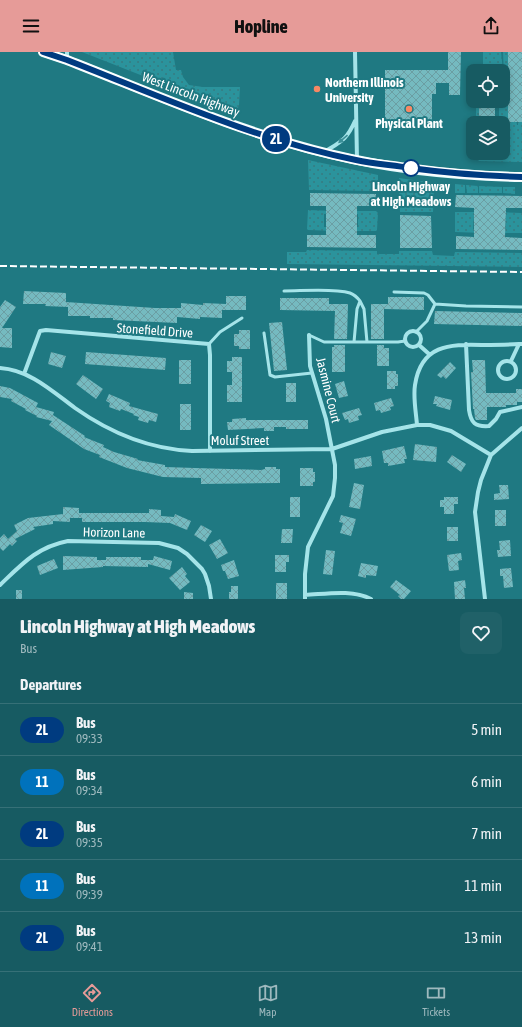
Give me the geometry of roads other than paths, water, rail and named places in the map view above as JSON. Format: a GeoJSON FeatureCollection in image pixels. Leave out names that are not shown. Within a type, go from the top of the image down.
{"type":"FeatureCollection","features":[{"type":"Feature","properties":{"kind":"main road","name":"West Lincoln Highway"},"geometry":{"type":"LineString","coordinates":[[43,52],[67,56],[240,127],[323,152],[357,160],[449,172],[522,177]]}},
{"type":"Feature","properties":{"kind":"street"},"geometry":{"type":"LineString","coordinates":[[355,52],[357,160]]}},
{"type":"Feature","properties":{"kind":"street"},"geometry":{"type":"LineString","coordinates":[[323,152],[350,133],[356,118]]}},
{"type":"Feature","properties":{"kind":"street","name":"Stonefield Drive"},"geometry":{"type":"LineString","coordinates":[[24,374],[40,331],[46,330],[209,344],[210,451]]}},
{"type":"Feature","properties":{"kind":"street"},"geometry":{"type":"LineString","coordinates":[[407,332],[416,332],[421,338],[419,345],[413,347],[405,341],[404,337],[407,332]]}},
{"type":"Feature","properties":{"kind":"street","name":"Jasmine Court"},"geometry":{"type":"LineString","coordinates":[[305,597],[305,574],[308,547],[333,496],[334,488],[332,449],[326,419],[310,366],[309,335]]}},
{"type":"Feature","properties":{"kind":"street"},"geometry":{"type":"LineString","coordinates":[[466,344],[469,410],[470,419],[474,424],[479,426],[489,426],[500,412],[522,407]]}},
{"type":"Feature","properties":{"kind":"street"},"geometry":{"type":"LineString","coordinates":[[417,425],[415,384],[420,366],[429,354],[446,346],[466,344],[520,344],[511,361]]}},
{"type":"Feature","properties":{"kind":"street"},"geometry":{"type":"LineString","coordinates":[[419,345],[429,354]]}},
{"type":"Feature","properties":{"kind":"street"},"geometry":{"type":"LineString","coordinates":[[511,361],[516,366],[516,374],[511,379],[505,380],[499,375],[498,368],[504,362],[511,361]]}},
{"type":"Feature","properties":{"kind":"street","name":"Moluf Street"},"geometry":{"type":"LineString","coordinates":[[0,368],[9,369],[24,374],[46,386],[95,421],[114,431],[151,445],[182,450],[210,451],[332,449],[382,432],[417,425],[430,425],[447,430],[491,455]]}},
{"type":"Feature","properties":{"kind":"street"},"geometry":{"type":"LineString","coordinates":[[484,599],[475,512],[481,480],[491,455],[522,428]]}},
{"type":"Feature","properties":{"kind":"street","name":"Horizon Lane"},"geometry":{"type":"LineString","coordinates":[[0,585],[28,558],[38,551],[58,543],[68,541],[159,543],[178,548],[196,561],[205,574],[211,599]]}},
{"type":"Feature","properties":{"kind":"street"},"geometry":{"type":"LineString","coordinates":[[305,597],[352,593],[360,594],[371,599]]}},
{"type":"Feature","properties":{"kind":"lane"},"geometry":{"type":"LineString","coordinates":[[284,291],[340,291],[352,293],[360,301],[364,309],[367,342]]}},
{"type":"Feature","properties":{"kind":"lane"},"geometry":{"type":"LineString","coordinates":[[394,292],[424,293],[428,295],[436,304],[522,307]]}},
{"type":"Feature","properties":{"kind":"lane"},"geometry":{"type":"LineString","coordinates":[[354,342],[357,309],[360,301]]}},
{"type":"Feature","properties":{"kind":"lane"},"geometry":{"type":"LineString","coordinates":[[416,332],[427,321],[436,304]]}},
{"type":"Feature","properties":{"kind":"lane"},"geometry":{"type":"LineString","coordinates":[[209,344],[220,332],[242,318]]}},
{"type":"Feature","properties":{"kind":"lane"},"geometry":{"type":"LineString","coordinates":[[264,333],[270,375],[275,377],[312,373]]}},
{"type":"Feature","properties":{"kind":"lane"},"geometry":{"type":"LineString","coordinates":[[309,335],[324,342],[405,341]]}},
{"type":"Feature","properties":{"kind":"railway"},"geometry":{"type":"LineString","coordinates":[[0,266],[522,272]]}},
{"type":"Feature","properties":{"kind":"place","name":"Northern Illinois University"},"geometry":{"type":"Point","coordinates":[317,89]}},
{"type":"Feature","properties":{"kind":"place","name":"Physical Plant"},"geometry":{"type":"Point","coordinates":[409,109]}},
{"type":"Feature","properties":{"kind":"place","name":"Lincoln Highway at High Meadows"},"geometry":{"type":"Point","coordinates":[411,168]}}]}
